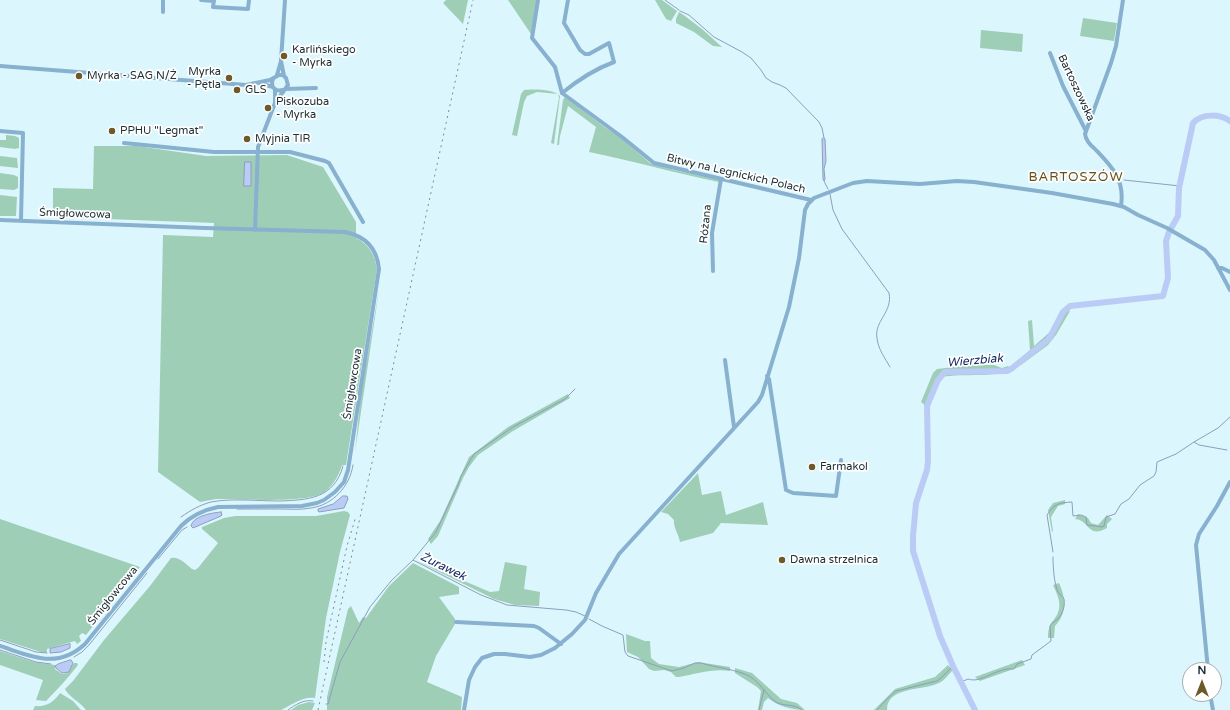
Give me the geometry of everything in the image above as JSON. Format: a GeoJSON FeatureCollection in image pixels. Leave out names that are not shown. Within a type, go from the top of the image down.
{"type":"FeatureCollection","features":[{"type":"Feature","properties":{"kind":"street"},"geometry":{"type":"LineString","coordinates":[[163,0],[163,12]]}},
{"type":"Feature","properties":{"kind":"street"},"geometry":{"type":"LineString","coordinates":[[201,0],[214,1],[213,7],[248,9],[249,0]]}},
{"type":"Feature","properties":{"kind":"street"},"geometry":{"type":"LineString","coordinates":[[0,66],[246,85],[259,83],[273,79],[277,75],[281,61],[285,0]]}},
{"type":"Feature","properties":{"kind":"street"},"geometry":{"type":"LineString","coordinates":[[538,0],[532,38],[555,66],[562,93],[604,65],[614,62],[609,43],[589,54],[583,53],[564,23],[568,0]]}},
{"type":"Feature","properties":{"kind":"street"},"geometry":{"type":"LineString","coordinates":[[1086,131],[1115,52],[1123,0]]}},
{"type":"Feature","properties":{"kind":"street","name":"Bartoszowska"},"geometry":{"type":"LineString","coordinates":[[1050,53],[1063,86],[1086,131],[1085,137],[1088,143],[1112,167],[1118,176],[1122,190],[1121,206]]}},
{"type":"Feature","properties":{"kind":"street"},"geometry":{"type":"LineString","coordinates":[[281,61],[284,76],[288,82],[299,88]]}},
{"type":"Feature","properties":{"kind":"street"},"geometry":{"type":"LineString","coordinates":[[277,75],[284,76]]}},
{"type":"Feature","properties":{"kind":"street"},"geometry":{"type":"LineString","coordinates":[[273,79],[275,103]]}},
{"type":"Feature","properties":{"kind":"street"},"geometry":{"type":"LineString","coordinates":[[255,230],[257,152],[275,103],[288,82]]}},
{"type":"Feature","properties":{"kind":"street"},"geometry":{"type":"LineString","coordinates":[[259,83],[274,88],[278,91],[299,88],[316,88]]}},
{"type":"Feature","properties":{"kind":"street","name":"Bitwy na Legnickich Polach"},"geometry":{"type":"LineString","coordinates":[[562,93],[622,137],[654,163],[811,200]]}},
{"type":"Feature","properties":{"kind":"street"},"geometry":{"type":"LineString","coordinates":[[0,131],[23,133],[21,220]]}},
{"type":"Feature","properties":{"kind":"street"},"geometry":{"type":"LineString","coordinates":[[124,143],[214,152],[290,152],[328,162],[363,222]]}},
{"type":"Feature","properties":{"kind":"street","name":"Różana"},"geometry":{"type":"LineString","coordinates":[[713,271],[712,233],[722,179]]}},
{"type":"Feature","properties":{"kind":"street"},"geometry":{"type":"LineString","coordinates":[[464,710],[469,680],[475,667],[482,658],[494,654],[536,656],[546,653],[572,634],[585,620],[596,593],[619,554],[758,402],[789,306],[799,258],[805,210],[811,200],[836,188],[859,182],[920,184],[957,181],[991,184],[1052,193],[1121,206],[1173,230],[1183,238],[1205,250],[1212,257],[1230,290]]}},
{"type":"Feature","properties":{"kind":"street","name":"Śmigłowcowa"},"geometry":{"type":"LineString","coordinates":[[0,220],[345,232],[355,234],[364,239],[371,246],[378,260],[379,269],[348,470],[344,482],[331,496],[316,503],[302,506],[218,507],[203,510],[195,514],[181,526],[85,644],[71,654],[55,659],[42,659],[0,646]]}},
{"type":"Feature","properties":{"kind":"street"},"geometry":{"type":"LineString","coordinates":[[1218,268],[1222,268],[1230,272]]}},
{"type":"Feature","properties":{"kind":"street"},"geometry":{"type":"LineString","coordinates":[[725,360],[734,427]]}},
{"type":"Feature","properties":{"kind":"street"},"geometry":{"type":"LineString","coordinates":[[767,376],[769,379],[786,490],[792,493],[836,496],[840,460]]}},
{"type":"Feature","properties":{"kind":"street"},"geometry":{"type":"LineString","coordinates":[[1207,662],[1196,545],[1199,534],[1230,482]]}},
{"type":"Feature","properties":{"kind":"street"},"geometry":{"type":"LineString","coordinates":[[456,622],[534,626],[539,628],[560,644]]}},
{"type":"Feature","properties":{"kind":"green space"},"geometry":{"type":"Polygon","coordinates":[[[446,0],[468,0],[463,24],[443,3],[446,0]]]}},
{"type":"Feature","properties":{"kind":"green space"},"geometry":{"type":"Polygon","coordinates":[[[508,0],[537,0],[531,34],[508,0]]]}},
{"type":"Feature","properties":{"kind":"green space"},"geometry":{"type":"Polygon","coordinates":[[[655,0],[662,0],[677,11],[671,21],[666,19],[655,0]]]}},
{"type":"Feature","properties":{"kind":"green space"},"geometry":{"type":"Polygon","coordinates":[[[679,12],[702,29],[722,47],[713,46],[694,32],[676,23],[679,12]]]}},
{"type":"Feature","properties":{"kind":"green space"},"geometry":{"type":"Polygon","coordinates":[[[1083,18],[1117,23],[1114,41],[1080,36],[1083,18]]]}},
{"type":"Feature","properties":{"kind":"green space"},"geometry":{"type":"Polygon","coordinates":[[[981,30],[1023,34],[1022,52],[980,48],[981,30]]]}},
{"type":"Feature","properties":{"kind":"green space"},"geometry":{"type":"Polygon","coordinates":[[[524,90],[543,90],[557,94],[537,92],[527,96],[524,102],[517,136],[512,135],[521,94],[524,90]]]}},
{"type":"Feature","properties":{"kind":"green space"},"geometry":{"type":"Polygon","coordinates":[[[558,95],[560,96],[554,144],[551,143],[559,98],[558,95]]]}},
{"type":"Feature","properties":{"kind":"green space"},"geometry":{"type":"Polygon","coordinates":[[[565,97],[620,137],[650,163],[719,180],[719,182],[589,152],[596,127],[568,106],[559,145],[557,145],[563,100],[565,97]]]}},
{"type":"Feature","properties":{"kind":"green space"},"geometry":{"type":"Polygon","coordinates":[[[6,135],[19,138],[19,148],[15,149],[0,147],[0,140],[6,140],[6,135]]]}},
{"type":"Feature","properties":{"kind":"green space"},"geometry":{"type":"Polygon","coordinates":[[[94,146],[137,146],[206,156],[287,155],[323,167],[356,222],[356,238],[361,240],[371,250],[377,269],[346,465],[342,465],[336,479],[326,491],[305,498],[274,500],[216,499],[200,502],[158,472],[163,235],[213,237],[214,223],[53,217],[53,188],[93,189],[94,146]]]}},
{"type":"Feature","properties":{"kind":"green space"},"geometry":{"type":"Polygon","coordinates":[[[0,156],[17,158],[18,168],[0,166],[0,156]]]}},
{"type":"Feature","properties":{"kind":"green space"},"geometry":{"type":"Polygon","coordinates":[[[0,173],[18,177],[18,188],[14,190],[0,189],[0,173]]]}},
{"type":"Feature","properties":{"kind":"green space"},"geometry":{"type":"Polygon","coordinates":[[[0,195],[17,197],[16,216],[0,216],[0,195]]]}},
{"type":"Feature","properties":{"kind":"green space"},"geometry":{"type":"Polygon","coordinates":[[[379,290],[355,452],[361,393],[379,290]]]}},
{"type":"Feature","properties":{"kind":"green space"},"geometry":{"type":"Polygon","coordinates":[[[1062,309],[1070,311],[1056,335],[1048,345],[1021,365],[1013,364],[1030,350],[1028,321],[1032,320],[1034,346],[1051,331],[1062,309]]]}},
{"type":"Feature","properties":{"kind":"green space"},"geometry":{"type":"Polygon","coordinates":[[[970,365],[994,365],[1002,368],[1008,366],[1015,370],[988,375],[941,377],[926,406],[921,402],[933,373],[937,369],[970,365]]]}},
{"type":"Feature","properties":{"kind":"green space"},"geometry":{"type":"Polygon","coordinates":[[[568,394],[570,398],[513,431],[478,455],[463,478],[438,536],[431,544],[428,539],[440,521],[469,457],[508,427],[568,394]]]}},
{"type":"Feature","properties":{"kind":"green space"},"geometry":{"type":"Polygon","coordinates":[[[698,473],[702,495],[721,491],[726,515],[763,502],[768,525],[721,523],[713,533],[680,542],[674,525],[674,520],[668,514],[661,512],[698,473]]]}},
{"type":"Feature","properties":{"kind":"green space"},"geometry":{"type":"Polygon","coordinates":[[[1065,500],[1065,504],[1058,506],[1051,517],[1052,532],[1048,510],[1053,503],[1065,500]]]}},
{"type":"Feature","properties":{"kind":"green space"},"geometry":{"type":"Polygon","coordinates":[[[344,511],[348,512],[350,515],[340,552],[326,618],[315,698],[306,698],[281,710],[86,710],[66,691],[65,689],[150,586],[171,558],[180,559],[192,569],[195,570],[198,568],[218,543],[202,529],[202,527],[224,518],[235,516],[316,516],[344,511]]]}},
{"type":"Feature","properties":{"kind":"green space"},"geometry":{"type":"Polygon","coordinates":[[[1078,514],[1088,518],[1091,523],[1098,525],[1107,515],[1112,519],[1107,524],[1107,528],[1096,531],[1089,528],[1084,522],[1075,519],[1078,514]]]}},
{"type":"Feature","properties":{"kind":"green space"},"geometry":{"type":"Polygon","coordinates":[[[0,519],[140,567],[86,635],[82,633],[79,636],[81,641],[77,644],[75,641],[47,649],[47,652],[44,653],[0,639],[0,519]]]}},
{"type":"Feature","properties":{"kind":"green space"},"geometry":{"type":"Polygon","coordinates":[[[415,560],[490,592],[499,591],[505,562],[527,566],[524,589],[540,592],[539,606],[515,605],[494,599],[415,560]]]}},
{"type":"Feature","properties":{"kind":"green space"},"geometry":{"type":"Polygon","coordinates":[[[413,563],[459,587],[459,594],[439,597],[455,619],[455,624],[436,656],[427,682],[462,697],[461,710],[327,710],[327,697],[348,609],[351,606],[359,623],[363,617],[366,618],[389,586],[413,563]]]}},
{"type":"Feature","properties":{"kind":"green space"},"geometry":{"type":"Polygon","coordinates":[[[1059,583],[1064,600],[1062,616],[1055,626],[1054,638],[1048,638],[1049,628],[1058,613],[1059,606],[1058,597],[1053,585],[1059,583]]]}},
{"type":"Feature","properties":{"kind":"green space"},"geometry":{"type":"Polygon","coordinates":[[[626,634],[645,641],[650,641],[651,658],[659,664],[679,667],[698,662],[730,667],[730,671],[711,671],[676,677],[671,672],[664,670],[654,671],[649,669],[638,657],[627,652],[626,634]]]}},
{"type":"Feature","properties":{"kind":"green space"},"geometry":{"type":"Polygon","coordinates":[[[0,651],[34,662],[55,665],[55,669],[62,674],[68,673],[74,663],[77,663],[78,665],[46,701],[36,700],[43,680],[0,665],[0,651]]]}},
{"type":"Feature","properties":{"kind":"green space"},"geometry":{"type":"Polygon","coordinates":[[[1022,660],[1025,665],[980,681],[975,677],[1022,660]]]}},
{"type":"Feature","properties":{"kind":"green space"},"geometry":{"type":"Polygon","coordinates":[[[948,665],[953,670],[941,682],[899,693],[889,702],[887,710],[874,710],[895,689],[935,677],[948,665]]]}},
{"type":"Feature","properties":{"kind":"green space"},"geometry":{"type":"Polygon","coordinates":[[[735,668],[752,673],[781,699],[797,703],[805,710],[785,707],[768,698],[764,702],[762,710],[758,710],[761,691],[735,673],[735,668]]]}},
{"type":"Feature","properties":{"kind":"green space"},"geometry":{"type":"Polygon","coordinates":[[[60,693],[73,701],[81,710],[33,710],[35,706],[49,704],[60,693]]]}},
{"type":"Feature","properties":{"kind":"green space"},"geometry":{"type":"Polygon","coordinates":[[[309,702],[315,703],[312,710],[291,710],[298,705],[309,702]]]}},
{"type":"Feature","properties":{"kind":"water"},"geometry":{"type":"Polygon","coordinates":[[[824,138],[826,161],[824,181],[822,139],[824,138]]]}},
{"type":"Feature","properties":{"kind":"water"},"geometry":{"type":"Polygon","coordinates":[[[245,162],[251,162],[251,186],[244,186],[245,162]]]}},
{"type":"Feature","properties":{"kind":"water"},"geometry":{"type":"Polygon","coordinates":[[[343,496],[347,496],[348,499],[344,508],[318,511],[318,509],[333,504],[343,496]]]}},
{"type":"Feature","properties":{"kind":"water"},"geometry":{"type":"Polygon","coordinates":[[[221,512],[221,516],[193,528],[191,526],[192,523],[199,517],[221,512]]]}},
{"type":"Feature","properties":{"kind":"water"},"geometry":{"type":"Polygon","coordinates":[[[70,644],[70,648],[61,652],[50,653],[50,649],[70,644]]]}},
{"type":"Feature","properties":{"kind":"water"},"geometry":{"type":"Polygon","coordinates":[[[71,660],[73,663],[69,672],[62,673],[55,666],[58,664],[71,660]]]}},
{"type":"Feature","properties":{"kind":"waterway"},"geometry":{"type":"LineString","coordinates":[[665,0],[679,10]]}},
{"type":"Feature","properties":{"kind":"waterway"},"geometry":{"type":"LineString","coordinates":[[680,11],[689,15],[714,37],[751,58],[766,78],[786,88],[819,122],[824,138]]}},
{"type":"Feature","properties":{"kind":"waterway","name":"Wierzbiak"},"geometry":{"type":"LineString","coordinates":[[975,710],[940,636],[913,551],[916,503],[927,470],[928,461],[927,406],[938,380],[945,372],[1007,371],[1011,369],[1049,339],[1063,312],[1070,306],[1163,296],[1168,278],[1166,241],[1178,216],[1179,188],[1193,123],[1201,117],[1206,116],[1221,117],[1230,121]]}},
{"type":"Feature","properties":{"kind":"waterway"},"geometry":{"type":"LineString","coordinates":[[1124,180],[1180,186]]}},
{"type":"Feature","properties":{"kind":"waterway"},"geometry":{"type":"LineString","coordinates":[[824,181],[828,189]]}},
{"type":"Feature","properties":{"kind":"waterway"},"geometry":{"type":"LineString","coordinates":[[830,194],[833,210],[842,229],[889,293],[890,300],[878,326],[877,338],[882,353],[890,367]]}},
{"type":"Feature","properties":{"kind":"waterway"},"geometry":{"type":"LineString","coordinates":[[413,560],[436,532],[461,476],[474,454],[513,427],[565,399],[575,389]]}},
{"type":"Feature","properties":{"kind":"waterway"},"geometry":{"type":"LineString","coordinates":[[1227,450],[1199,445],[1194,442],[1218,428],[1230,417]]}},
{"type":"Feature","properties":{"kind":"waterway"},"geometry":{"type":"LineString","coordinates":[[1053,552],[1047,515],[1052,508],[1060,503],[1072,502],[1073,516],[1081,515],[1086,517],[1087,525],[1102,527],[1104,526],[1106,517],[1115,514],[1121,504],[1129,499],[1140,485],[1154,476],[1157,462],[1176,454],[1194,442]]}},
{"type":"Feature","properties":{"kind":"waterway"},"geometry":{"type":"LineString","coordinates":[[237,509],[307,509],[319,506],[333,499],[344,487],[353,465]]}},
{"type":"Feature","properties":{"kind":"waterway"},"geometry":{"type":"LineString","coordinates":[[181,517],[199,506],[211,502],[236,500],[290,501],[318,496],[333,485],[339,477],[343,466]]}},
{"type":"Feature","properties":{"kind":"waterway"},"geometry":{"type":"LineString","coordinates":[[158,559],[182,530],[187,527]]}},
{"type":"Feature","properties":{"kind":"waterway"},"geometry":{"type":"LineString","coordinates":[[961,682],[968,679],[973,680],[984,678],[1001,670],[1014,669],[1017,664],[1031,659],[1032,655],[1051,641],[1050,626],[1058,619],[1064,606],[1064,598],[1058,592],[1056,584],[1053,557]]}},
{"type":"Feature","properties":{"kind":"waterway","name":"Żurawek"},"geometry":{"type":"LineString","coordinates":[[326,704],[328,704],[340,662],[370,607],[391,581],[413,560],[481,595],[507,605],[566,610],[585,616]]}},
{"type":"Feature","properties":{"kind":"waterway"},"geometry":{"type":"LineString","coordinates":[[74,657],[89,645],[147,573]]}},
{"type":"Feature","properties":{"kind":"waterway","name":"Żurawek"},"geometry":{"type":"LineString","coordinates":[[589,619],[623,635],[625,652],[628,656],[672,671],[695,663],[701,663],[739,672],[753,679],[776,702],[795,706],[802,710]]}},
{"type":"Feature","properties":{"kind":"waterway"},"geometry":{"type":"LineString","coordinates":[[0,640],[36,652],[47,653]]}},
{"type":"Feature","properties":{"kind":"waterway"},"geometry":{"type":"LineString","coordinates":[[0,650],[36,662],[51,664]]}},
{"type":"Feature","properties":{"kind":"waterway","name":"Żurawek"},"geometry":{"type":"LineString","coordinates":[[877,710],[896,691],[937,681],[953,666]]}},
{"type":"Feature","properties":{"kind":"waterway"},"geometry":{"type":"LineString","coordinates":[[759,710],[764,690]]}},
{"type":"Feature","properties":{"kind":"waterway","name":"Żurawek"},"geometry":{"type":"LineString","coordinates":[[288,710],[297,704],[313,701]]}},
{"type":"Feature","properties":{"kind":"railway"},"geometry":{"type":"LineString","coordinates":[[318,710],[473,0]]}},
{"type":"Feature","properties":{"kind":"railway"},"geometry":{"type":"LineString","coordinates":[[324,662],[326,642],[347,546],[356,516]]}},
{"type":"Feature","properties":{"kind":"place","name":"Karlińskiego - Myrka"},"geometry":{"type":"Point","coordinates":[284,56]}},
{"type":"Feature","properties":{"kind":"place","name":"Myrka - SAG N/Ż"},"geometry":{"type":"Point","coordinates":[79,76]}},
{"type":"Feature","properties":{"kind":"place","name":"Myrka - Pętla"},"geometry":{"type":"Point","coordinates":[229,78]}},
{"type":"Feature","properties":{"kind":"place","name":"GLS"},"geometry":{"type":"Point","coordinates":[237,90]}},
{"type":"Feature","properties":{"kind":"place","name":"Piskozuba - Myrka"},"geometry":{"type":"Point","coordinates":[268,108]}},
{"type":"Feature","properties":{"kind":"place","name":"PPHU \"Legmat\""},"geometry":{"type":"Point","coordinates":[112,131]}},
{"type":"Feature","properties":{"kind":"place","name":"Myjnia TIR"},"geometry":{"type":"Point","coordinates":[247,139]}},
{"type":"Feature","properties":{"kind":"place","name":"Farmakol"},"geometry":{"type":"Point","coordinates":[812,467]}},
{"type":"Feature","properties":{"kind":"place","name":"Dawna strzelnica"},"geometry":{"type":"Point","coordinates":[782,560]}},
{"type":"Feature","properties":{"kind":"district","name":"BARTOSZÓW"},"geometry":{"type":"Point","coordinates":[1076,178]}}]}
